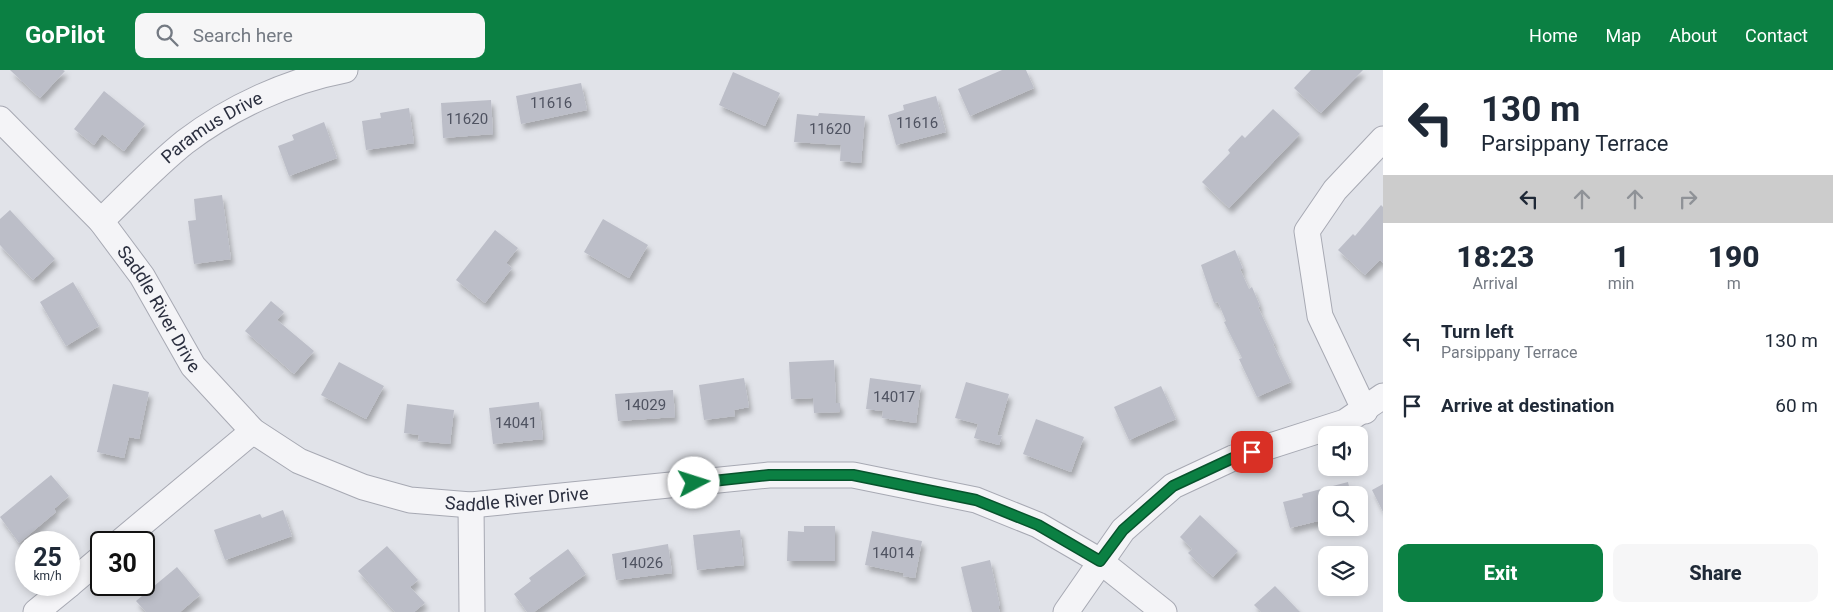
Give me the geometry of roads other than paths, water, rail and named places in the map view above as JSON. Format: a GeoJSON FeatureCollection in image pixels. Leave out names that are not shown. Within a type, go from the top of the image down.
{"type":"FeatureCollection","features":[{"type":"Feature","properties":{"kind":"street","name":"Paramus Drive"},"geometry":{"type":"LineString","coordinates":[[101,221],[185,142],[253,100],[316,73],[345,70]]}},
{"type":"Feature","properties":{"kind":"street","name":"Saddle River Drive"},"geometry":{"type":"LineString","coordinates":[[0,119],[101,221],[142,276],[193,366],[254,431],[299,461],[363,487],[410,500],[471,505],[769,475],[853,475],[976,500],[1038,525],[1100,561],[1164,612]]}},
{"type":"Feature","properties":{"kind":"street"},"geometry":{"type":"LineString","coordinates":[[1066,612],[1123,530],[1173,486],[1233,458],[1345,422],[1374,403],[1320,316],[1307,231],[1335,190],[1383,139]]}},
{"type":"Feature","properties":{"kind":"street"},"geometry":{"type":"LineString","coordinates":[[133,531],[254,431]]}},
{"type":"Feature","properties":{"kind":"street"},"geometry":{"type":"LineString","coordinates":[[471,505],[472,612]]}},
{"type":"Feature","properties":{"kind":"street"},"geometry":{"type":"LineString","coordinates":[[80,576],[90,567]]}},
{"type":"Feature","properties":{"kind":"street"},"geometry":{"type":"LineString","coordinates":[[36,612],[56,596]]}}]}
